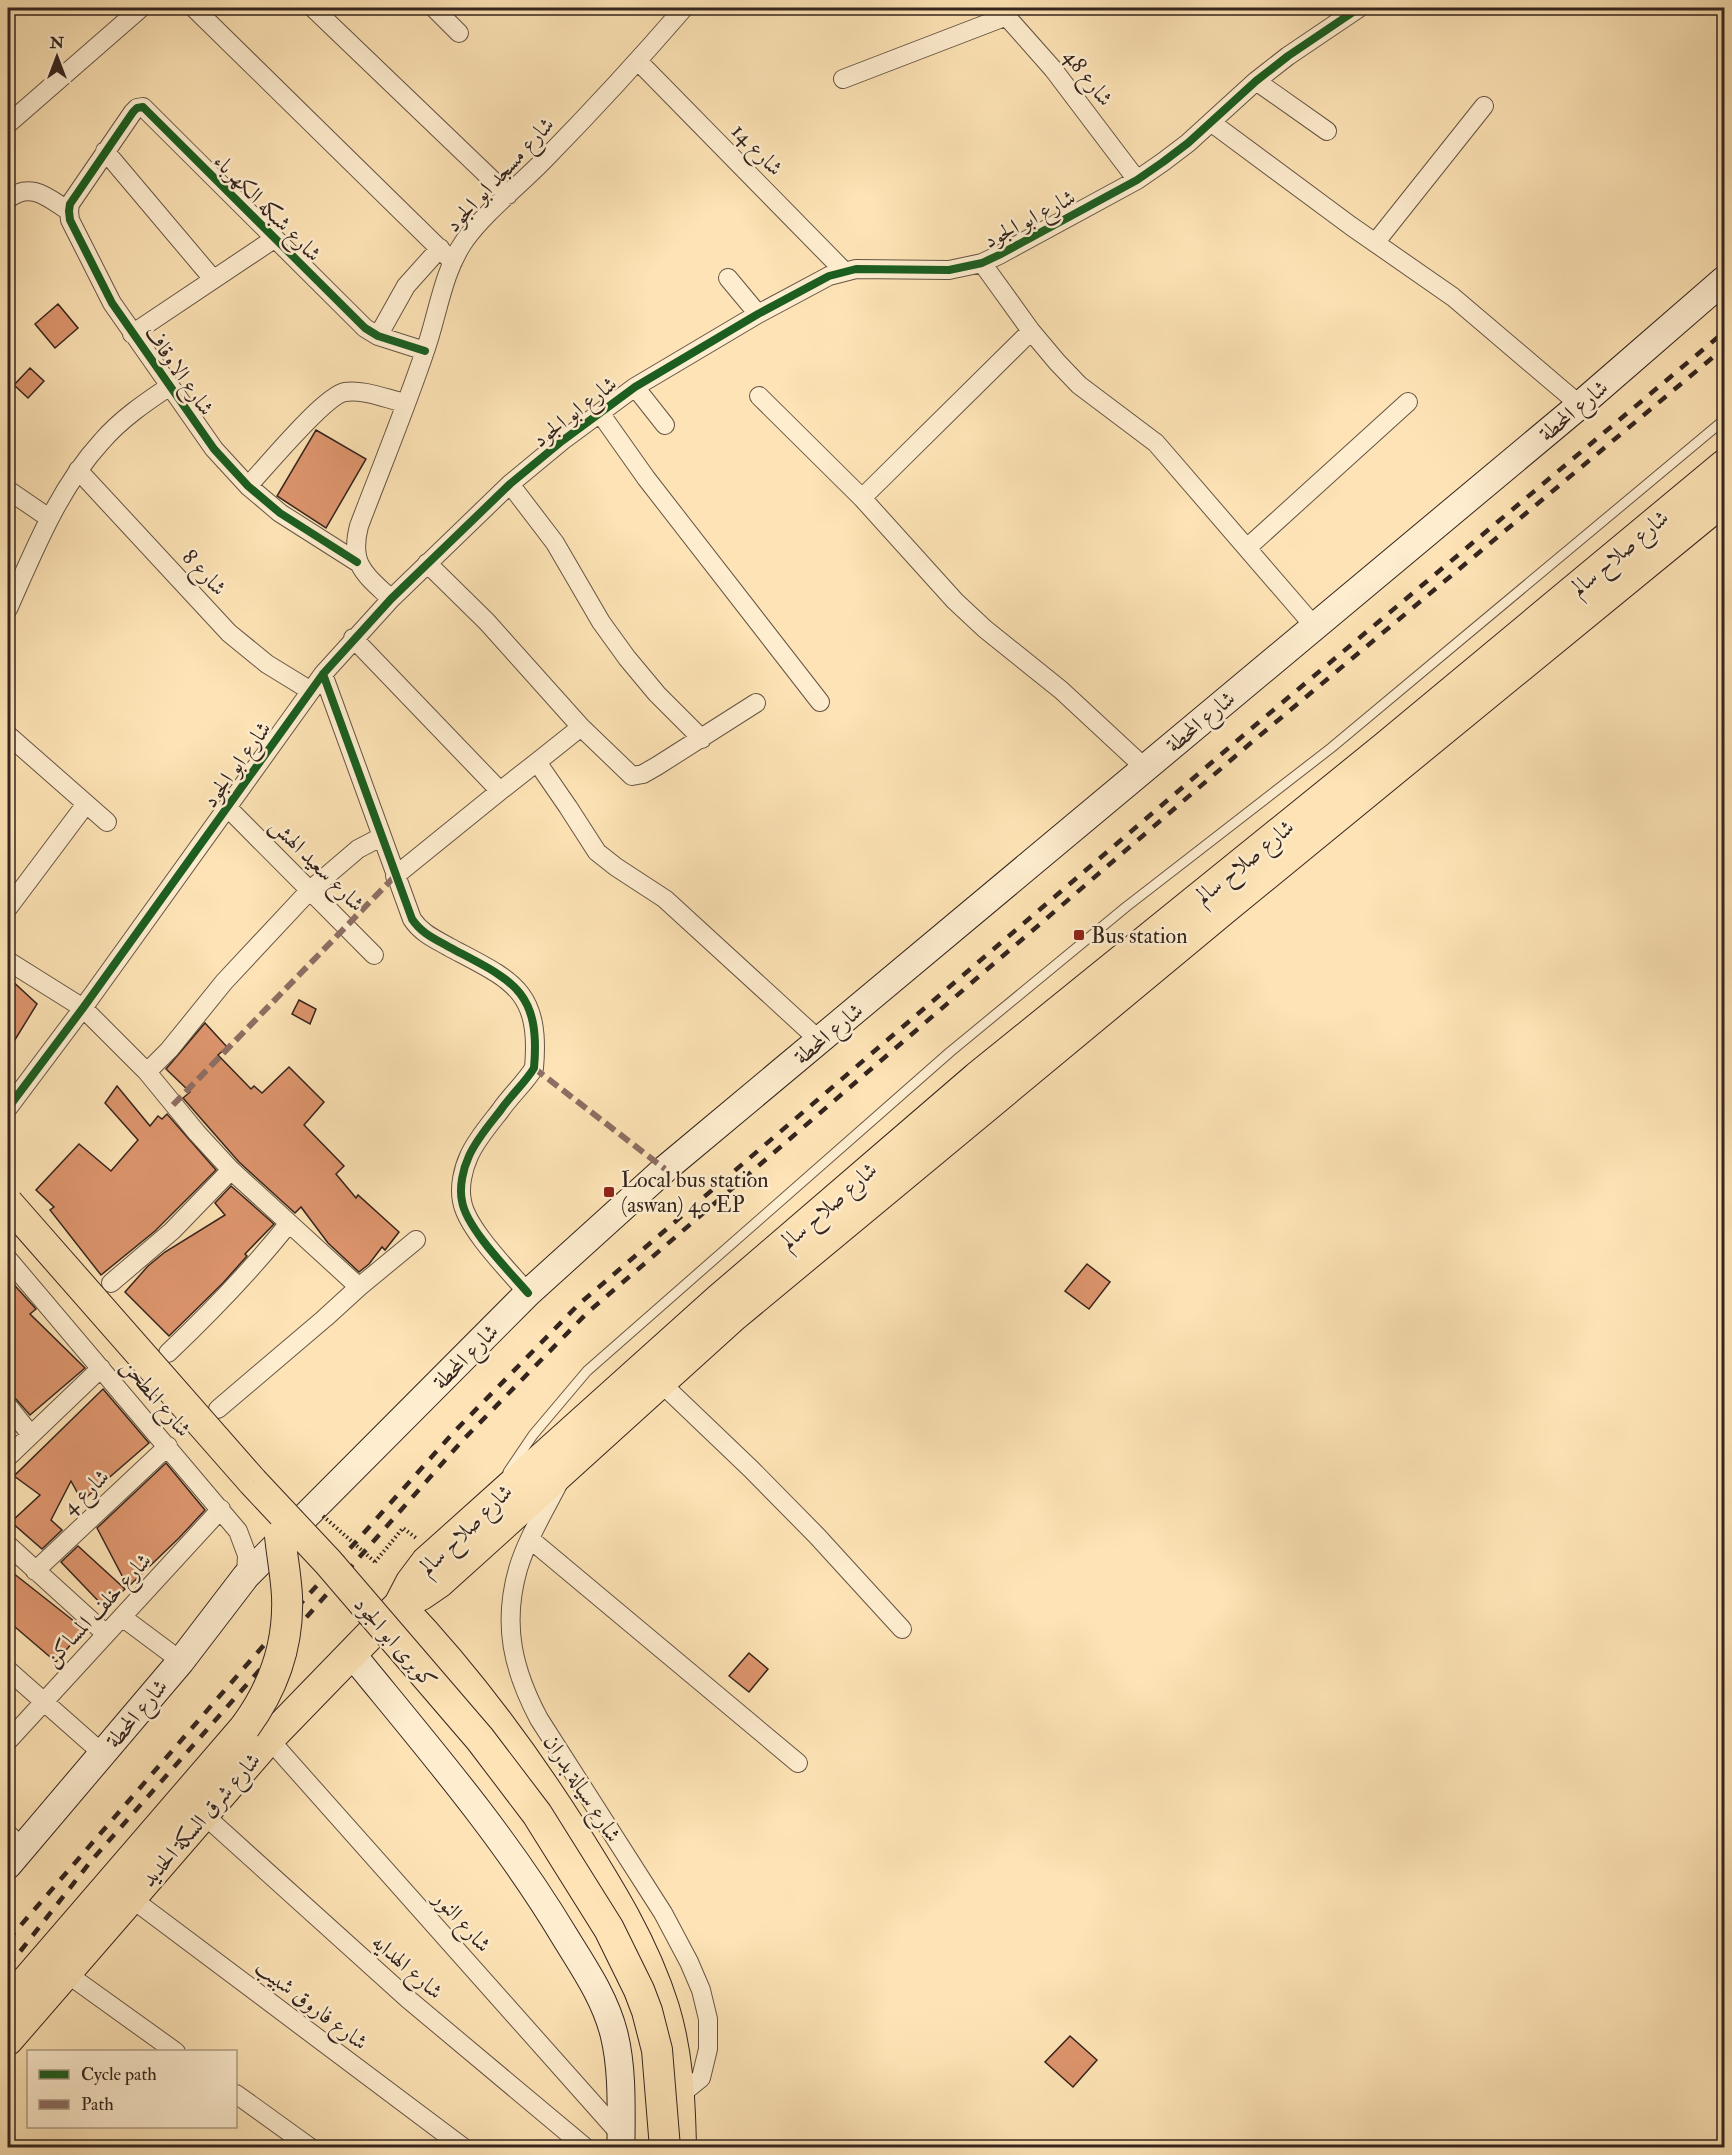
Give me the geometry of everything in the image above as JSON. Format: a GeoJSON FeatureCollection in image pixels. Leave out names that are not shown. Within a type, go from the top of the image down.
{"type":"FeatureCollection","features":[{"type":"Feature","properties":{"kind":"main road","name":"شارع المحطة"},"geometry":{"type":"LineString","coordinates":[[12,1849],[102,1753],[181,1661],[246,1576],[528,1293],[665,1169],[1580,405],[1725,280]]}},
{"type":"Feature","properties":{"kind":"main road","name":"شارع صلاح سالم"},"geometry":{"type":"LineString","coordinates":[[399,1605],[411,1582],[426,1563],[488,1505],[719,1299],[977,1077],[1385,747],[1725,465]]}},
{"type":"Feature","properties":{"kind":"main road","name":"شارع صلاح سالم"},"geometry":{"type":"LineString","coordinates":[[399,1605],[421,1595],[440,1582],[734,1316],[1725,500]]}},
{"type":"Feature","properties":{"kind":"main road","name":"كوبرى ابو الجود"},"geometry":{"type":"LineString","coordinates":[[8,1203],[245,1473],[336,1571],[480,1739],[537,1814],[609,1929],[643,2000],[657,2049],[665,2148]]}},
{"type":"Feature","properties":{"kind":"main road","name":"كوبرى ابو الجود"},"geometry":{"type":"LineString","coordinates":[[8,1231],[280,1536],[496,1791],[538,1849],[586,1929],[630,2017],[637,2044],[641,2078],[629,2143]]}},
{"type":"Feature","properties":{"kind":"main road"},"geometry":{"type":"LineString","coordinates":[[8,2002],[257,1733],[264,1698],[273,1680],[281,1653],[286,1625],[287,1596],[280,1536]]}},
{"type":"Feature","properties":{"kind":"main road","name":"شارع شرق السكة الحديد"},"geometry":{"type":"LineString","coordinates":[[8,2040],[203,1814],[257,1733],[351,1653],[399,1605]]}},
{"type":"Feature","properties":{"kind":"main road","name":"شارع سيالة بدران"},"geometry":{"type":"LineString","coordinates":[[399,1605],[428,1635],[496,1719],[616,1898],[643,1953],[664,2009],[677,2066],[681,2148]]}},
{"type":"Feature","properties":{"kind":"main road"},"geometry":{"type":"LineString","coordinates":[[351,1653],[450,1774],[504,1845],[554,1919],[597,1990],[614,2034],[629,2143]]}},
{"type":"Feature","properties":{"kind":"street"},"geometry":{"type":"LineString","coordinates":[[8,124],[141,8]]}},
{"type":"Feature","properties":{"kind":"street"},"geometry":{"type":"LineString","coordinates":[[194,8],[453,262]]}},
{"type":"Feature","properties":{"kind":"street"},"geometry":{"type":"LineString","coordinates":[[313,8],[508,195]]}},
{"type":"Feature","properties":{"kind":"street"},"geometry":{"type":"LineString","coordinates":[[434,8],[459,33]]}},
{"type":"Feature","properties":{"kind":"street","name":"شارع مسجد ابو الجود"},"geometry":{"type":"LineString","coordinates":[[357,562],[354,544],[359,526],[425,351],[445,281],[465,241],[638,61],[684,8]]}},
{"type":"Feature","properties":{"kind":"street","name":"شارع ابو الجود"},"geometry":{"type":"LineString","coordinates":[[8,1108],[83,1008],[323,674],[391,599],[510,484],[635,387],[758,314],[829,276],[856,269],[949,270],[982,263],[1137,180],[1188,143],[1256,81],[1288,56],[1359,8]]}},
{"type":"Feature","properties":{"kind":"street"},"geometry":{"type":"LineString","coordinates":[[843,79],[1003,12]]}},
{"type":"Feature","properties":{"kind":"street","name":"شارع 48"},"geometry":{"type":"LineString","coordinates":[[1003,12],[1053,69],[1137,180]]}},
{"type":"Feature","properties":{"kind":"street","name":"شارع 14"},"geometry":{"type":"LineString","coordinates":[[638,61],[844,271]]}},
{"type":"Feature","properties":{"kind":"street"},"geometry":{"type":"LineString","coordinates":[[1256,81],[1327,131]]}},
{"type":"Feature","properties":{"kind":"street"},"geometry":{"type":"LineString","coordinates":[[1375,243],[1484,106]]}},
{"type":"Feature","properties":{"kind":"street","name":"شارع شبكه الكهرباء"},"geometry":{"type":"LineString","coordinates":[[105,151],[133,112],[143,107],[351,316],[378,336],[425,351]]}},
{"type":"Feature","properties":{"kind":"street"},"geometry":{"type":"LineString","coordinates":[[1212,123],[1375,243],[1453,297],[1580,405]]}},
{"type":"Feature","properties":{"kind":"street"},"geometry":{"type":"LineString","coordinates":[[8,199],[21,191],[33,190],[69,211],[70,204],[105,151],[213,279]]}},
{"type":"Feature","properties":{"kind":"street","name":"شارع الاوقاف"},"geometry":{"type":"LineString","coordinates":[[69,211],[70,220],[112,303],[214,449],[248,486],[280,513],[357,562]]}},
{"type":"Feature","properties":{"kind":"street"},"geometry":{"type":"LineString","coordinates":[[132,334],[274,239]]}},
{"type":"Feature","properties":{"kind":"street"},"geometry":{"type":"LineString","coordinates":[[378,336],[406,286],[440,248]]}},
{"type":"Feature","properties":{"kind":"street"},"geometry":{"type":"LineString","coordinates":[[982,263],[1031,331],[1079,385],[1156,444],[1314,626]]}},
{"type":"Feature","properties":{"kind":"street"},"geometry":{"type":"LineString","coordinates":[[728,278],[758,314]]}},
{"type":"Feature","properties":{"kind":"street"},"geometry":{"type":"LineString","coordinates":[[862,498],[1031,331]]}},
{"type":"Feature","properties":{"kind":"street"},"geometry":{"type":"LineString","coordinates":[[8,609],[50,518],[78,470],[102,440],[134,410],[170,386]]}},
{"type":"Feature","properties":{"kind":"street"},"geometry":{"type":"LineString","coordinates":[[635,387],[665,425]]}},
{"type":"Feature","properties":{"kind":"street"},"geometry":{"type":"LineString","coordinates":[[248,486],[313,416],[338,394],[350,391],[405,403]]}},
{"type":"Feature","properties":{"kind":"street"},"geometry":{"type":"LineString","coordinates":[[759,396],[862,498],[955,601],[985,629],[1061,690],[1144,767]]}},
{"type":"Feature","properties":{"kind":"street"},"geometry":{"type":"LineString","coordinates":[[1247,548],[1408,402]]}},
{"type":"Feature","properties":{"kind":"street"},"geometry":{"type":"LineString","coordinates":[[600,413],[646,478],[820,702]]}},
{"type":"Feature","properties":{"kind":"street","name":"شارع 8"},"geometry":{"type":"LineString","coordinates":[[78,470],[229,633],[267,664],[311,691]]}},
{"type":"Feature","properties":{"kind":"street"},"geometry":{"type":"LineString","coordinates":[[510,484],[555,543],[590,604],[627,658],[657,694],[702,739]]}},
{"type":"Feature","properties":{"kind":"street"},"geometry":{"type":"LineString","coordinates":[[8,490],[50,518]]}},
{"type":"Feature","properties":{"kind":"street"},"geometry":{"type":"LineString","coordinates":[[357,562],[367,576],[391,599]]}},
{"type":"Feature","properties":{"kind":"street"},"geometry":{"type":"LineString","coordinates":[[427,563],[487,622],[581,727],[632,776],[643,774],[756,704]]}},
{"type":"Feature","properties":{"kind":"street"},"geometry":{"type":"LineString","coordinates":[[353,639],[500,791]]}},
{"type":"Feature","properties":{"kind":"street"},"geometry":{"type":"LineString","coordinates":[[323,674],[395,876],[417,926],[424,933],[494,971],[522,995],[530,1007],[534,1025],[534,1068],[497,1114],[469,1155],[461,1191],[467,1216],[501,1262],[528,1293]]}},
{"type":"Feature","properties":{"kind":"street"},"geometry":{"type":"LineString","coordinates":[[395,876],[581,727]]}},
{"type":"Feature","properties":{"kind":"street"},"geometry":{"type":"LineString","coordinates":[[8,735],[106,822]]}},
{"type":"Feature","properties":{"kind":"street"},"geometry":{"type":"LineString","coordinates":[[537,762],[597,852],[665,899],[819,1040]]}},
{"type":"Feature","properties":{"kind":"street"},"geometry":{"type":"LineString","coordinates":[[8,908],[86,804]]}},
{"type":"Feature","properties":{"kind":"street","name":"شارع سعيد الهش"},"geometry":{"type":"LineString","coordinates":[[227,807],[374,955]]}},
{"type":"Feature","properties":{"kind":"street"},"geometry":{"type":"LineString","coordinates":[[147,1072],[169,1050],[224,982],[310,890],[357,849],[381,837]]}},
{"type":"Feature","properties":{"kind":"street"},"geometry":{"type":"LineString","coordinates":[[8,961],[83,1008],[147,1072],[231,1170],[359,1287]]}},
{"type":"Feature","properties":{"kind":"street"},"geometry":{"type":"LineString","coordinates":[[111,1283],[172,1231],[231,1170]]}},
{"type":"Feature","properties":{"kind":"street"},"geometry":{"type":"LineString","coordinates":[[168,1353],[261,1259],[289,1223]]}},
{"type":"Feature","properties":{"kind":"street"},"geometry":{"type":"LineString","coordinates":[[218,1409],[416,1240]]}},
{"type":"Feature","properties":{"kind":"street","name":"شارع المطحن"},"geometry":{"type":"LineString","coordinates":[[8,1259],[238,1530],[247,1555],[246,1576]]}},
{"type":"Feature","properties":{"kind":"street"},"geometry":{"type":"LineString","coordinates":[[8,1457],[101,1368]]}},
{"type":"Feature","properties":{"kind":"street"},"geometry":{"type":"LineString","coordinates":[[660,1382],[751,1468],[902,1629]]}},
{"type":"Feature","properties":{"kind":"street"},"geometry":{"type":"LineString","coordinates":[[8,1406],[31,1435]]}},
{"type":"Feature","properties":{"kind":"street","name":"شارع 4"},"geometry":{"type":"LineString","coordinates":[[35,1571],[168,1446]]}},
{"type":"Feature","properties":{"kind":"street","name":"شارع سيالة بدران"},"geometry":{"type":"LineString","coordinates":[[567,1467],[530,1539],[518,1568],[511,1630],[515,1662],[525,1692],[539,1719],[663,1913],[701,1990],[708,2019],[708,2049],[701,2078],[680,2095]]}},
{"type":"Feature","properties":{"kind":"street","name":"شارع خلف المساكن"},"geometry":{"type":"LineString","coordinates":[[8,1741],[221,1509]]}},
{"type":"Feature","properties":{"kind":"street"},"geometry":{"type":"LineString","coordinates":[[530,1539],[798,1763]]}},
{"type":"Feature","properties":{"kind":"street"},"geometry":{"type":"LineString","coordinates":[[8,1545],[106,1634]]}},
{"type":"Feature","properties":{"kind":"street"},"geometry":{"type":"LineString","coordinates":[[122,1617],[181,1661]]}},
{"type":"Feature","properties":{"kind":"street"},"geometry":{"type":"LineString","coordinates":[[8,1670],[102,1753]]}},
{"type":"Feature","properties":{"kind":"street","name":"شارع النور"},"geometry":{"type":"LineString","coordinates":[[257,1733],[629,2143]]}},
{"type":"Feature","properties":{"kind":"street","name":"شارع الهدايه"},"geometry":{"type":"LineString","coordinates":[[203,1814],[408,1999],[586,2148]]}},
{"type":"Feature","properties":{"kind":"street","name":"شارع فاروق شبيب"},"geometry":{"type":"LineString","coordinates":[[130,1898],[464,2148]]}},
{"type":"Feature","properties":{"kind":"street"},"geometry":{"type":"LineString","coordinates":[[66,1973],[173,2050]]}},
{"type":"Feature","properties":{"kind":"street"},"geometry":{"type":"LineString","coordinates":[[237,2095],[288,2141],[311,2148]]}},
{"type":"Feature","properties":{"kind":"lane"},"geometry":{"type":"LineString","coordinates":[[488,1505],[533,1435],[580,1379],[702,1270],[967,1038],[1126,907],[1331,748],[1725,420]]}},
{"type":"Feature","properties":{"kind":"path"},"geometry":{"type":"LineString","coordinates":[[323,1516],[375,1562],[404,1528]]}},
{"type":"Feature","properties":{"kind":"building"},"geometry":{"type":"Polygon","coordinates":[[[58,304],[78,328],[55,348],[35,324],[58,304]]]}},
{"type":"Feature","properties":{"kind":"building"},"geometry":{"type":"Polygon","coordinates":[[[30,368],[44,381],[28,398],[14,385],[30,368]]]}},
{"type":"Feature","properties":{"kind":"building"},"geometry":{"type":"Polygon","coordinates":[[[316,430],[366,459],[326,528],[277,496],[316,430]]]}},
{"type":"Feature","properties":{"kind":"building"},"geometry":{"type":"Polygon","coordinates":[[[8,977],[37,1004],[8,1051],[8,977]]]}},
{"type":"Feature","properties":{"kind":"building"},"geometry":{"type":"Polygon","coordinates":[[[299,1000],[316,1009],[310,1024],[292,1014],[299,1000]]]}},
{"type":"Feature","properties":{"kind":"building"},"geometry":{"type":"Polygon","coordinates":[[[205,1023],[227,1047],[218,1055],[251,1089],[254,1086],[262,1093],[289,1067],[324,1102],[304,1125],[344,1166],[336,1174],[356,1198],[358,1195],[399,1232],[385,1250],[382,1247],[369,1264],[359,1272],[328,1243],[301,1207],[295,1213],[239,1162],[183,1098],[190,1092],[166,1069],[205,1023]]]}},
{"type":"Feature","properties":{"kind":"building"},"geometry":{"type":"Polygon","coordinates":[[[117,1086],[150,1126],[158,1116],[162,1119],[167,1114],[216,1170],[155,1231],[101,1275],[50,1210],[54,1207],[36,1190],[79,1144],[111,1171],[138,1140],[105,1103],[117,1086]]]}},
{"type":"Feature","properties":{"kind":"building"},"geometry":{"type":"Polygon","coordinates":[[[231,1186],[274,1224],[245,1254],[247,1256],[223,1283],[169,1336],[125,1292],[148,1266],[165,1252],[225,1215],[215,1203],[231,1186]]]}},
{"type":"Feature","properties":{"kind":"building"},"geometry":{"type":"Polygon","coordinates":[[[1087,1264],[1110,1282],[1089,1309],[1065,1291],[1087,1264]]]}},
{"type":"Feature","properties":{"kind":"building"},"geometry":{"type":"Polygon","coordinates":[[[8,1278],[36,1309],[30,1314],[85,1368],[30,1415],[16,1399],[8,1395],[8,1278]]]}},
{"type":"Feature","properties":{"kind":"building"},"geometry":{"type":"Polygon","coordinates":[[[103,1389],[149,1443],[82,1501],[71,1481],[51,1520],[62,1530],[42,1549],[11,1522],[40,1495],[14,1476],[103,1389]]]}},
{"type":"Feature","properties":{"kind":"building"},"geometry":{"type":"Polygon","coordinates":[[[166,1463],[205,1510],[128,1587],[97,1528],[166,1463]]]}},
{"type":"Feature","properties":{"kind":"building"},"geometry":{"type":"Polygon","coordinates":[[[78,1546],[125,1589],[105,1608],[61,1562],[78,1546]]]}},
{"type":"Feature","properties":{"kind":"building"},"geometry":{"type":"Polygon","coordinates":[[[8,1569],[84,1629],[56,1662],[8,1621],[8,1569]]]}},
{"type":"Feature","properties":{"kind":"building"},"geometry":{"type":"Polygon","coordinates":[[[749,1653],[768,1669],[749,1692],[729,1676],[749,1653]]]}},
{"type":"Feature","properties":{"kind":"building"},"geometry":{"type":"Polygon","coordinates":[[[1070,2036],[1097,2060],[1073,2087],[1045,2062],[1070,2036]]]}},
{"type":"Feature","properties":{"kind":"railway"},"geometry":{"type":"LineString","coordinates":[[8,1940],[270,1638],[453,1433],[579,1304],[1246,733],[1724,332]]}},
{"type":"Feature","properties":{"kind":"railway"},"geometry":{"type":"LineString","coordinates":[[8,1967],[91,1861],[462,1441],[587,1313],[1252,742],[1724,348]]}},
{"type":"Feature","properties":{"kind":"marked path"},"geometry":{"type":"LineString","coordinates":[[173,1105],[395,876]]}},
{"type":"Feature","properties":{"kind":"marked path"},"geometry":{"type":"LineString","coordinates":[[534,1068],[665,1169]]}},
{"type":"Feature","properties":{"kind":"cycle path"},"geometry":{"type":"LineString","coordinates":[[8,1108],[83,1008],[323,674],[391,599],[510,484],[562,441],[635,387],[758,314],[829,276],[856,269],[949,270],[982,263],[999,255],[1137,180],[1188,143],[1256,81],[1288,56],[1359,8]]}},
{"type":"Feature","properties":{"kind":"cycle path"},"geometry":{"type":"LineString","coordinates":[[357,562],[280,513],[248,486],[214,449],[112,303],[70,220],[70,204],[133,112],[143,107],[365,328],[378,336],[425,351]]}},
{"type":"Feature","properties":{"kind":"cycle path"},"geometry":{"type":"LineString","coordinates":[[323,674],[412,919],[429,935],[505,979],[527,1004],[535,1041],[534,1068],[475,1144],[465,1167],[461,1190],[465,1212],[471,1224],[528,1293]]}},
{"type":"Feature","properties":{"kind":"place","name":"Bus station"},"geometry":{"type":"Point","coordinates":[1079,935]}},
{"type":"Feature","properties":{"kind":"place","name":"Local bus station (aswan) 40 EP"},"geometry":{"type":"Point","coordinates":[609,1192]}}]}
